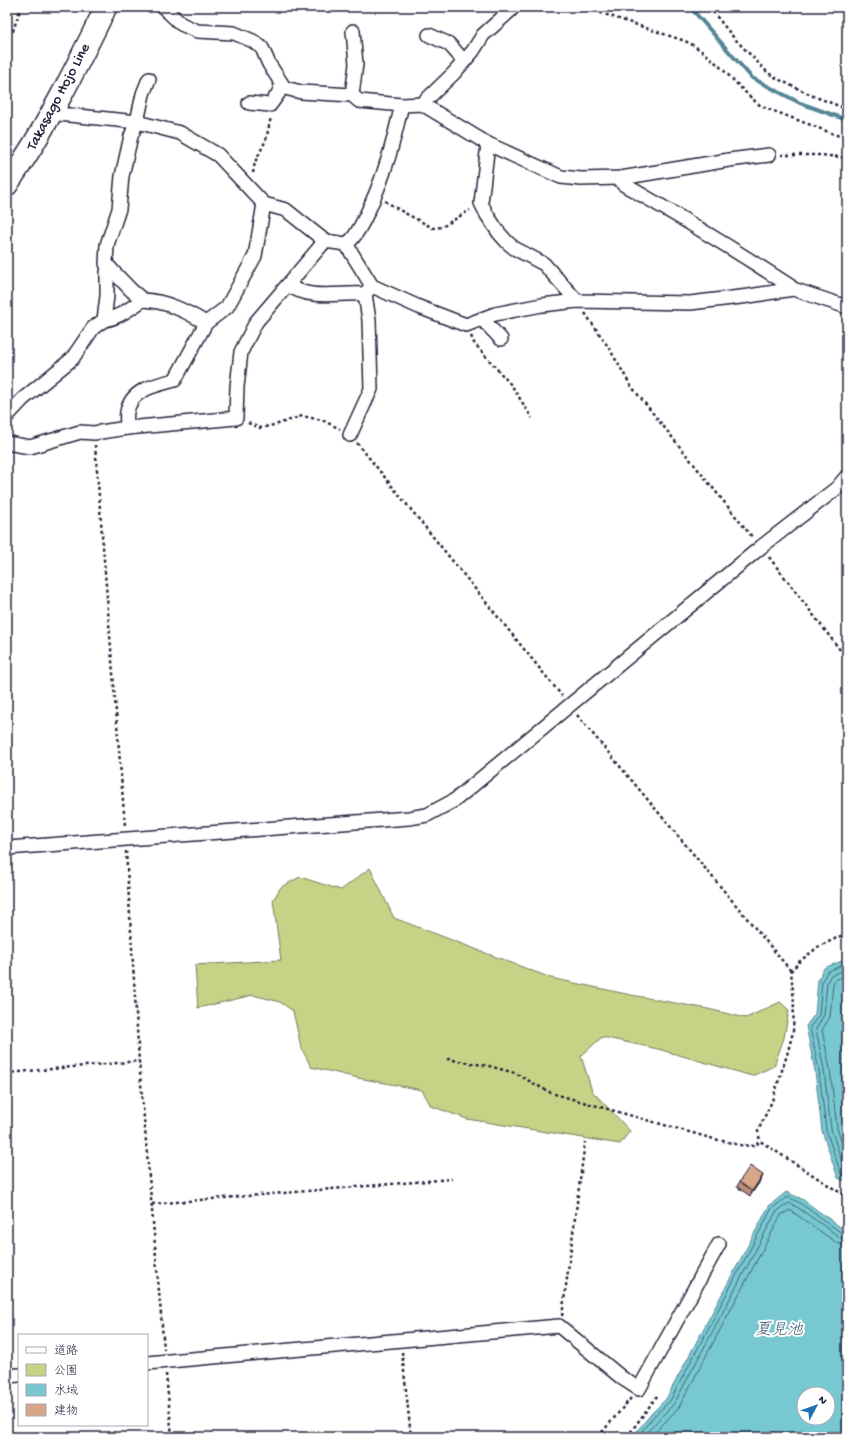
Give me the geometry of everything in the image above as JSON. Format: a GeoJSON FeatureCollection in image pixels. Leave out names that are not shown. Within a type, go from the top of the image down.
{"type":"FeatureCollection","features":[{"type":"Feature","properties":{"kind":"main road","name":"Takasago Hojo Line"},"geometry":{"type":"LineString","coordinates":[[7,185],[27,156],[53,111],[106,7]]}},
{"type":"Feature","properties":{"kind":"street"},"geometry":{"type":"LineString","coordinates":[[163,7],[181,24],[197,31],[234,33],[253,41],[262,48],[269,64],[282,84],[278,94],[270,105],[249,103]]}},
{"type":"Feature","properties":{"kind":"street"},"geometry":{"type":"LineString","coordinates":[[422,104],[454,73],[473,51],[483,35],[511,10]]}},
{"type":"Feature","properties":{"kind":"street"},"geometry":{"type":"LineString","coordinates":[[352,31],[356,64],[352,95]]}},
{"type":"Feature","properties":{"kind":"street"},"geometry":{"type":"LineString","coordinates":[[429,35],[449,44],[464,61]]}},
{"type":"Feature","properties":{"kind":"street"},"geometry":{"type":"LineString","coordinates":[[149,79],[143,94],[137,122],[131,136],[122,176],[119,209],[107,245],[106,264],[132,291],[143,300],[153,301],[180,309],[206,323]]}},
{"type":"Feature","properties":{"kind":"street"},"geometry":{"type":"LineString","coordinates":[[281,87],[300,92],[352,95],[359,101],[402,105],[422,104],[488,144],[561,177],[581,180],[621,178],[729,160],[769,155]]}},
{"type":"Feature","properties":{"kind":"street"},"geometry":{"type":"LineString","coordinates":[[53,111],[60,114],[137,122],[180,133],[218,155],[264,204],[286,210],[325,241],[346,244],[351,242],[357,234],[375,194],[387,162],[402,105]]}},
{"type":"Feature","properties":{"kind":"street"},"geometry":{"type":"LineString","coordinates":[[488,144],[481,203],[499,233],[507,242],[514,248],[544,264],[562,286],[577,301]]}},
{"type":"Feature","properties":{"kind":"street"},"geometry":{"type":"LineString","coordinates":[[621,178],[623,184],[741,254],[790,286],[790,289]]}},
{"type":"Feature","properties":{"kind":"street"},"geometry":{"type":"LineString","coordinates":[[127,428],[127,413],[129,404],[134,397],[140,392],[153,386],[175,380],[206,323],[227,307],[255,256],[264,204]]}},
{"type":"Feature","properties":{"kind":"street"},"geometry":{"type":"LineString","coordinates":[[7,443],[30,447],[80,432],[94,433],[127,428],[236,418],[237,387],[241,352],[256,322],[325,241]]}},
{"type":"Feature","properties":{"kind":"street"},"geometry":{"type":"LineString","coordinates":[[346,244],[368,290],[371,388],[350,435]]}},
{"type":"Feature","properties":{"kind":"street"},"geometry":{"type":"LineString","coordinates":[[104,320],[107,296],[107,272],[110,268]]}},
{"type":"Feature","properties":{"kind":"street"},"geometry":{"type":"LineString","coordinates":[[288,284],[292,288],[318,295],[368,290],[466,325],[495,314],[542,305],[577,301],[690,303],[750,296],[790,289],[847,307]]}},
{"type":"Feature","properties":{"kind":"street"},"geometry":{"type":"LineString","coordinates":[[7,416],[23,399],[72,359],[93,328],[104,320],[128,310],[143,300]]}},
{"type":"Feature","properties":{"kind":"street"},"geometry":{"type":"LineString","coordinates":[[482,319],[501,339]]}},
{"type":"Feature","properties":{"kind":"street"},"geometry":{"type":"LineString","coordinates":[[7,848],[126,838],[333,824],[428,815],[455,800],[761,547],[837,488],[847,476]]}},
{"type":"Feature","properties":{"kind":"street"},"geometry":{"type":"LineString","coordinates":[[148,1363],[559,1326],[622,1378],[639,1389],[719,1244]]}},
{"type":"Feature","properties":{"kind":"street"},"geometry":{"type":"LineString","coordinates":[[7,1376],[18,1375]]}},
{"type":"Feature","properties":{"kind":"path"},"geometry":{"type":"LineString","coordinates":[[7,33],[13,31],[21,7]]}},
{"type":"Feature","properties":{"kind":"path"},"geometry":{"type":"LineString","coordinates":[[583,7],[685,41],[698,47],[761,106],[847,139]]}},
{"type":"Feature","properties":{"kind":"path"},"geometry":{"type":"LineString","coordinates":[[709,7],[734,38],[768,73],[814,96],[847,109]]}},
{"type":"Feature","properties":{"kind":"path"},"geometry":{"type":"LineString","coordinates":[[247,186],[252,178],[255,162],[269,130],[271,115],[270,105]]}},
{"type":"Feature","properties":{"kind":"path"},"geometry":{"type":"LineString","coordinates":[[769,155],[821,155],[847,158]]}},
{"type":"Feature","properties":{"kind":"path"},"geometry":{"type":"LineString","coordinates":[[375,194],[403,212],[433,228],[442,227],[481,203]]}},
{"type":"Feature","properties":{"kind":"path"},"geometry":{"type":"LineString","coordinates":[[577,301],[609,348],[631,386],[761,547],[847,659]]}},
{"type":"Feature","properties":{"kind":"path"},"geometry":{"type":"LineString","coordinates":[[466,325],[474,343],[512,386],[532,418]]}},
{"type":"Feature","properties":{"kind":"path"},"geometry":{"type":"LineString","coordinates":[[236,418],[260,428],[302,416],[322,420],[350,435],[570,706],[791,971],[794,1002],[792,1032],[787,1055],[772,1101],[758,1131],[760,1141],[847,1197]]}},
{"type":"Feature","properties":{"kind":"path"},"geometry":{"type":"LineString","coordinates":[[94,433],[126,838],[140,1061],[172,1437]]}},
{"type":"Feature","properties":{"kind":"path"},"geometry":{"type":"LineString","coordinates":[[791,971],[800,961],[818,947],[845,933],[847,934]]}},
{"type":"Feature","properties":{"kind":"path"},"geometry":{"type":"LineString","coordinates":[[447,1059],[489,1066],[515,1073],[551,1093],[714,1139],[740,1145],[755,1146],[760,1141]]}},
{"type":"Feature","properties":{"kind":"path"},"geometry":{"type":"LineString","coordinates":[[7,1073],[140,1061]]}},
{"type":"Feature","properties":{"kind":"path"},"geometry":{"type":"LineString","coordinates":[[559,1326],[562,1320],[573,1243],[585,1142]]}},
{"type":"Feature","properties":{"kind":"path"},"geometry":{"type":"LineString","coordinates":[[152,1204],[452,1179]]}},
{"type":"Feature","properties":{"kind":"path"},"geometry":{"type":"LineString","coordinates":[[401,1341],[411,1437]]}},
{"type":"Feature","properties":{"kind":"path"},"geometry":{"type":"LineString","coordinates":[[598,1437],[639,1389]]}},
{"type":"Feature","properties":{"kind":"path"},"geometry":{"type":"LineString","coordinates":[[627,1437],[657,1396]]}},
{"type":"Feature","properties":{"kind":"green space"},"geometry":{"type":"Polygon","coordinates":[[[370,868],[394,918],[551,978],[746,1018],[780,1002],[789,1010],[784,1038],[774,1066],[752,1076],[658,1049],[602,1037],[581,1056],[592,1091],[630,1131],[620,1144],[467,1119],[431,1106],[422,1090],[358,1078],[311,1067],[301,1047],[293,1011],[280,1002],[253,995],[198,1008],[195,965],[281,960],[273,900],[281,887],[300,877],[341,890],[370,868]]]}},
{"type":"Feature","properties":{"kind":"water"},"geometry":{"type":"Polygon","coordinates":[[[847,959],[847,1182],[838,1178],[822,1131],[815,1071],[806,1026],[815,1014],[818,980],[824,968],[847,959]]]}},
{"type":"Feature","properties":{"kind":"water","name":"夏見池"},"geometry":{"type":"Polygon","coordinates":[[[786,1192],[802,1199],[847,1232],[847,1437],[632,1437],[666,1399],[769,1206],[786,1192]]]}},
{"type":"Feature","properties":{"kind":"building"},"geometry":{"type":"Polygon","coordinates":[[[750,1166],[763,1175],[752,1191],[739,1182],[750,1166]]]}},
{"type":"Feature","properties":{"kind":"waterway"},"geometry":{"type":"LineString","coordinates":[[690,7],[752,78],[800,103],[847,120]]}}]}
